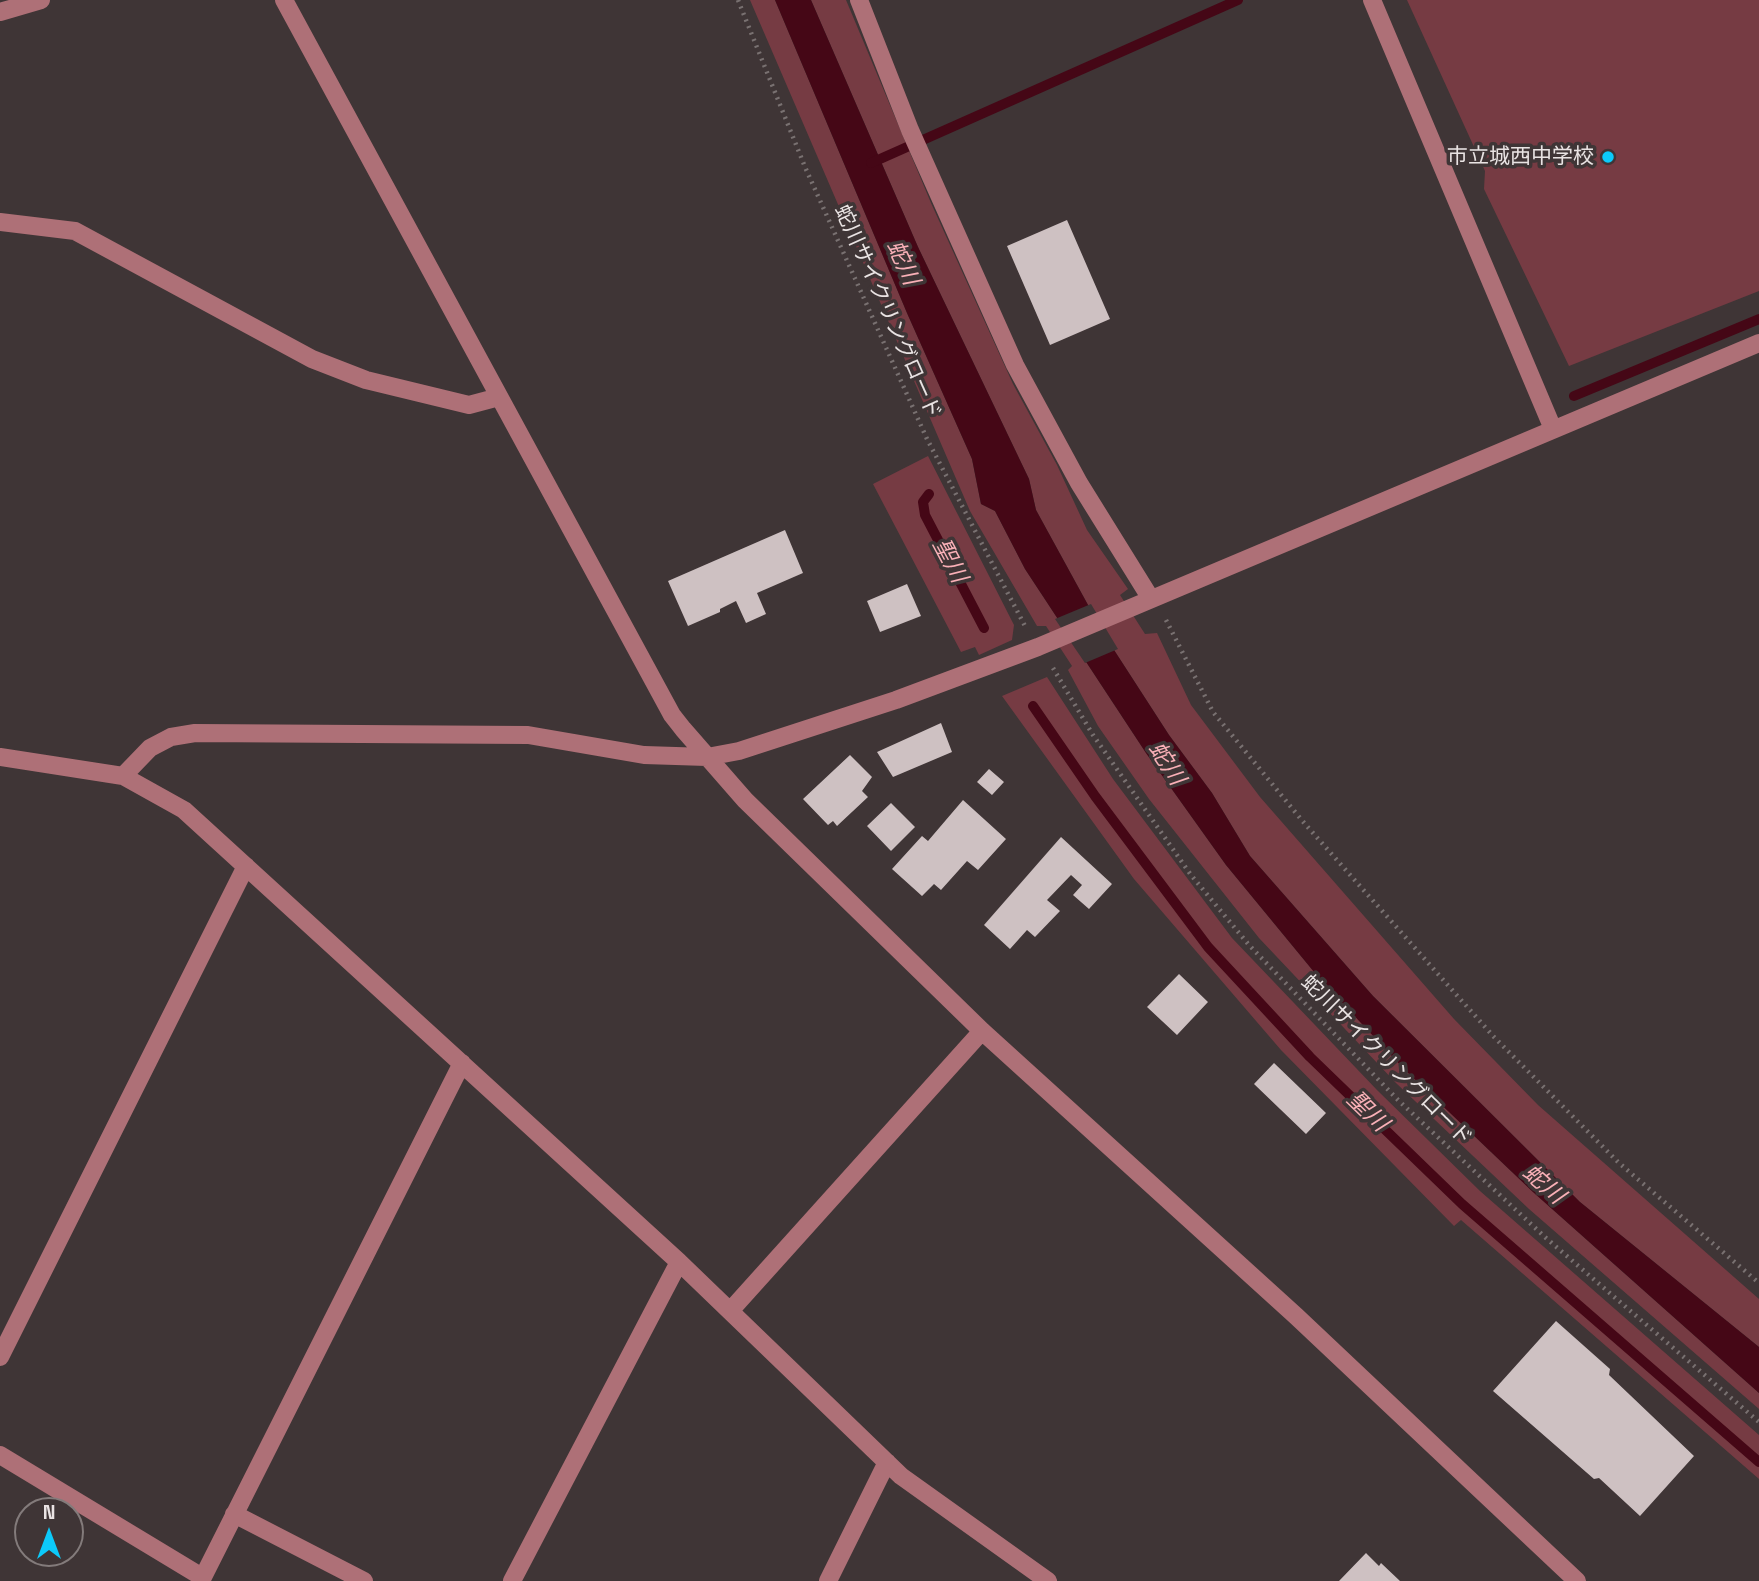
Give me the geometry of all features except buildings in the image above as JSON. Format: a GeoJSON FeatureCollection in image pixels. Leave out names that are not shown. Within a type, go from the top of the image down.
{"type":"FeatureCollection","features":[{"type":"Feature","properties":{"kind":"street"},"geometry":{"type":"LineString","coordinates":[[0,12],[41,0]]}},
{"type":"Feature","properties":{"kind":"street"},"geometry":{"type":"LineString","coordinates":[[284,0],[672,715],[706,757],[746,800],[982,1031],[1296,1316],[1577,1581]]}},
{"type":"Feature","properties":{"kind":"street"},"geometry":{"type":"LineString","coordinates":[[859,0],[911,130],[1015,365],[1144,602]]}},
{"type":"Feature","properties":{"kind":"street"},"geometry":{"type":"LineString","coordinates":[[1373,0],[1553,429]]}},
{"type":"Feature","properties":{"kind":"street"},"geometry":{"type":"LineString","coordinates":[[0,222],[75,231],[312,359],[366,380],[469,405],[499,397]]}},
{"type":"Feature","properties":{"kind":"street"},"geometry":{"type":"LineString","coordinates":[[123,776],[150,748],[171,737],[195,733],[528,735],[644,755],[706,757],[739,751],[897,701],[1048,643],[1759,343]]}},
{"type":"Feature","properties":{"kind":"street"},"geometry":{"type":"LineString","coordinates":[[1,760],[123,776],[184,810],[679,1262],[901,1476],[1048,1581]]}},
{"type":"Feature","properties":{"kind":"street"},"geometry":{"type":"LineString","coordinates":[[0,1357],[246,866]]}},
{"type":"Feature","properties":{"kind":"street"},"geometry":{"type":"LineString","coordinates":[[730,1311],[982,1031]]}},
{"type":"Feature","properties":{"kind":"street"},"geometry":{"type":"LineString","coordinates":[[0,1455],[201,1579],[462,1063]]}},
{"type":"Feature","properties":{"kind":"street"},"geometry":{"type":"LineString","coordinates":[[512,1581],[679,1262]]}},
{"type":"Feature","properties":{"kind":"street"},"geometry":{"type":"LineString","coordinates":[[828,1581],[887,1462]]}},
{"type":"Feature","properties":{"kind":"street"},"geometry":{"type":"LineString","coordinates":[[234,1514],[364,1581]]}},
{"type":"Feature","properties":{"kind":"path","name":"蛇川サイクリングロード"},"geometry":{"type":"LineString","coordinates":[[738,0],[805,167],[927,439],[1026,629]]}},
{"type":"Feature","properties":{"kind":"path"},"geometry":{"type":"LineString","coordinates":[[1144,602],[1165,619],[1213,712],[1305,824],[1475,1016],[1619,1163],[1759,1283]]}},
{"type":"Feature","properties":{"kind":"path","name":"蛇川サイクリングロード"},"geometry":{"type":"LineString","coordinates":[[1053,666],[1093,735],[1191,875],[1249,945],[1398,1100],[1546,1238],[1759,1422]]}},
{"type":"Feature","properties":{"kind":"shaded area"},"geometry":{"type":"Polygon","coordinates":[[[750,0],[775,0],[907,313],[972,459],[981,504],[995,511],[1025,569],[1146,753],[1226,865],[1319,978],[1405,1070],[1533,1192],[1759,1393],[1759,1409],[1529,1209],[1396,1083],[1259,938],[1149,799],[1098,726],[1068,670],[1072,666],[1046,626],[1037,626],[970,511],[750,0]]]}},
{"type":"Feature","properties":{"kind":"shaded area"},"geometry":{"type":"Polygon","coordinates":[[[811,0],[846,0],[931,203],[1013,384],[1057,465],[1087,530],[1128,589],[1120,595],[1145,634],[1157,633],[1191,705],[1260,797],[1454,1019],[1538,1105],[1759,1299],[1759,1347],[1580,1202],[1373,996],[1250,856],[1212,793],[1169,735],[1105,636],[1036,510],[1029,479],[918,247],[811,0]]]}},
{"type":"Feature","properties":{"kind":"shaded area","name":"市立城西中学校"},"geometry":{"type":"Polygon","coordinates":[[[1407,0],[1759,0],[1759,291],[1569,366],[1484,189],[1485,171],[1407,0]]]}},
{"type":"Feature","properties":{"kind":"shaded area"},"geometry":{"type":"Polygon","coordinates":[[[928,456],[1014,625],[1012,640],[979,655],[975,647],[961,652],[873,484],[928,456]]]}},
{"type":"Feature","properties":{"kind":"shaded area"},"geometry":{"type":"Polygon","coordinates":[[[1047,677],[1113,779],[1232,938],[1377,1090],[1480,1191],[1759,1435],[1759,1479],[1461,1220],[1454,1226],[1281,1050],[1134,879],[1002,696],[1047,677]]]}},
{"type":"Feature","properties":{"kind":"water","name":"蛇川"},"geometry":{"type":"Polygon","coordinates":[[[775,0],[811,0],[918,247],[1029,479],[1036,510],[1105,636],[1169,735],[1212,793],[1250,856],[1373,996],[1580,1202],[1759,1347],[1759,1393],[1533,1192],[1405,1070],[1319,978],[1226,865],[1146,753],[1025,569],[995,511],[981,504],[972,459],[907,313],[775,0]]]}},
{"type":"Feature","properties":{"kind":"pier"},"geometry":{"type":"Polygon","coordinates":[[[1091,604],[1118,649],[1085,663],[1055,619],[1091,604]]]}},
{"type":"Feature","properties":{"kind":"waterway"},"geometry":{"type":"LineString","coordinates":[[871,163],[1238,0]]}},
{"type":"Feature","properties":{"kind":"waterway"},"geometry":{"type":"LineString","coordinates":[[1574,396],[1759,319]]}},
{"type":"Feature","properties":{"kind":"waterway","name":"聖川"},"geometry":{"type":"LineString","coordinates":[[929,494],[923,502],[925,515],[984,628]]}},
{"type":"Feature","properties":{"kind":"waterway","name":"聖川"},"geometry":{"type":"LineString","coordinates":[[1033,706],[1095,796],[1208,947],[1310,1057],[1462,1204],[1759,1462]]}},
{"type":"Feature","properties":{"kind":"place","name":"市立城西中学校"},"geometry":{"type":"Point","coordinates":[1608,157]}}]}
